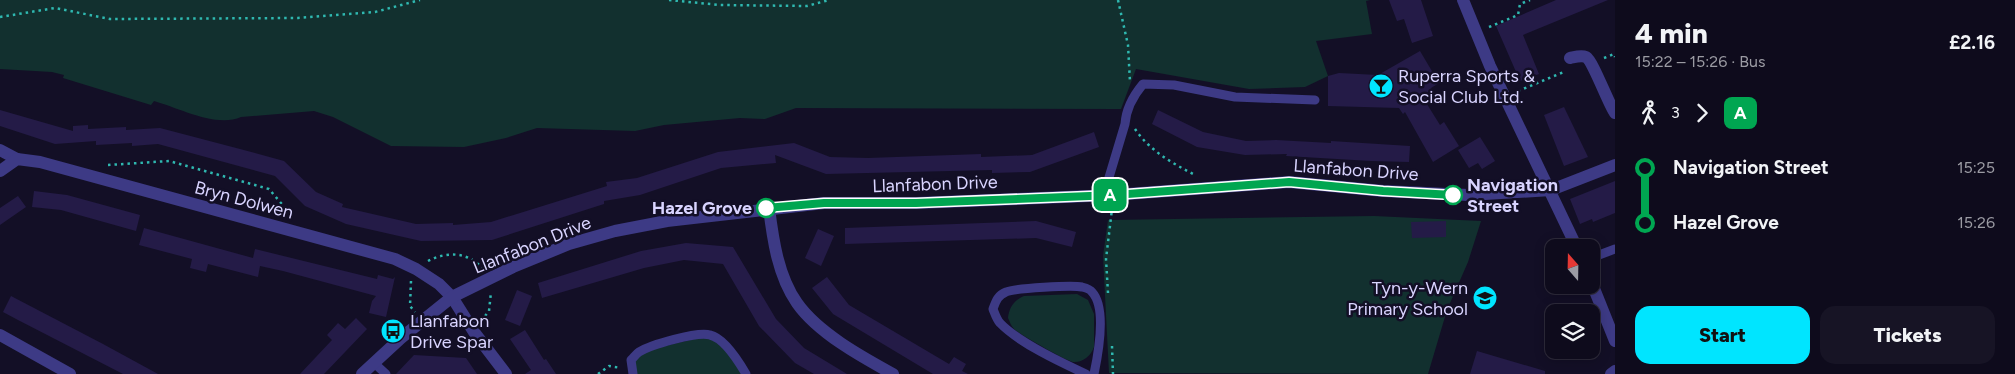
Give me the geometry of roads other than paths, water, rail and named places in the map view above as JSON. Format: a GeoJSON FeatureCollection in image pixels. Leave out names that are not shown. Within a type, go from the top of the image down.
{"type":"FeatureCollection","features":[{"type":"Feature","properties":{"kind":"street"},"geometry":{"type":"LineString","coordinates":[[1463,0],[1505,96],[1573,239]]}},
{"type":"Feature","properties":{"kind":"street"},"geometry":{"type":"LineString","coordinates":[[1568,65],[1578,56],[1586,57],[1615,114]]}},
{"type":"Feature","properties":{"kind":"street","name":"Bryn Dolwen"},"geometry":{"type":"LineString","coordinates":[[0,150],[17,159],[67,168],[94,178],[395,259],[416,269],[439,284],[452,297],[471,328],[506,374]]}},
{"type":"Feature","properties":{"kind":"street"},"geometry":{"type":"LineString","coordinates":[[0,170],[17,159]]}},
{"type":"Feature","properties":{"kind":"street","name":"Llanfabon Drive"},"geometry":{"type":"LineString","coordinates":[[362,374],[422,320],[452,297],[569,244],[615,231],[667,221],[824,203],[916,203],[1109,195],[1289,182],[1383,191],[1468,195],[1551,190],[1615,165]]}},
{"type":"Feature","properties":{"kind":"street"},"geometry":{"type":"LineString","coordinates":[[769,208],[774,245],[780,267],[797,303],[812,319],[837,339],[893,374]]}},
{"type":"Feature","properties":{"kind":"street"},"geometry":{"type":"LineString","coordinates":[[1596,294],[1615,341]]}},
{"type":"Feature","properties":{"kind":"street"},"geometry":{"type":"LineString","coordinates":[[0,335],[70,374]]}},
{"type":"Feature","properties":{"kind":"street"},"geometry":{"type":"LineString","coordinates":[[1611,374],[1615,372]]}},
{"type":"Feature","properties":{"kind":"lane"},"geometry":{"type":"LineString","coordinates":[[1109,195],[1125,124],[1125,116],[1134,95],[1143,84],[1174,85],[1235,97],[1315,100]]}},
{"type":"Feature","properties":{"kind":"lane"},"geometry":{"type":"LineString","coordinates":[[1600,255],[1615,249]]}},
{"type":"Feature","properties":{"kind":"lane"},"geometry":{"type":"LineString","coordinates":[[1086,374],[1058,361],[1024,341],[999,323],[993,309],[997,298],[1006,292],[1025,288],[1081,286],[1091,290],[1096,298],[1101,338],[1094,374]]}},
{"type":"Feature","properties":{"kind":"lane"},"geometry":{"type":"LineString","coordinates":[[633,374],[631,360],[639,352],[700,334],[712,335],[721,342],[736,358],[746,374]]}},
{"type":"Feature","properties":{"kind":"lane"},"geometry":{"type":"LineString","coordinates":[[374,362],[386,374]]}},
{"type":"Feature","properties":{"kind":"place","name":"Ruperra Sports & Social Club Ltd."},"geometry":{"type":"Point","coordinates":[1381,86]}},
{"type":"Feature","properties":{"kind":"place","name":"Navigation Street"},"geometry":{"type":"Point","coordinates":[1453,195]}},
{"type":"Feature","properties":{"kind":"place","name":"Hazel Grove"},"geometry":{"type":"Point","coordinates":[766,208]}},
{"type":"Feature","properties":{"kind":"place","name":"Tyn-y-Wern Primary School"},"geometry":{"type":"Point","coordinates":[1485,298]}},
{"type":"Feature","properties":{"kind":"place","name":"Llanfabon Drive Spar"},"geometry":{"type":"Point","coordinates":[393,331]}}]}
